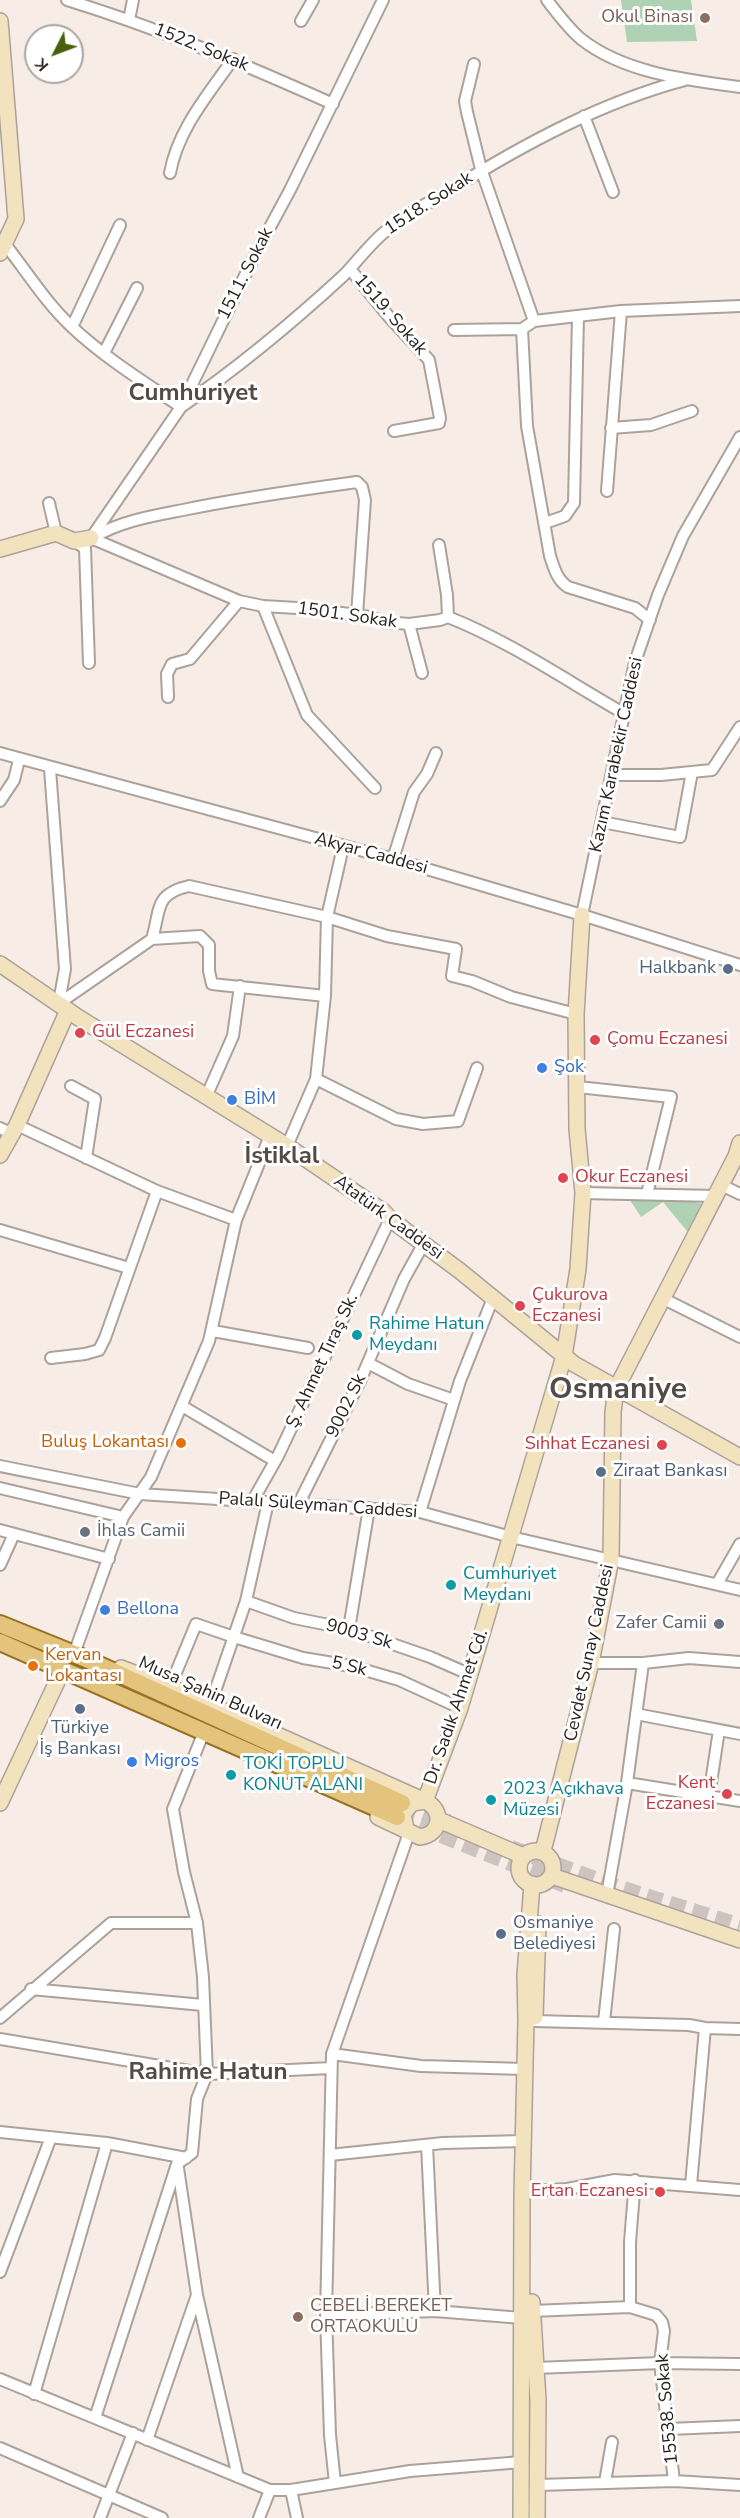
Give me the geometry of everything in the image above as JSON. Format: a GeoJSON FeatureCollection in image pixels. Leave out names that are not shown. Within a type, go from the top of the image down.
{"type":"FeatureCollection","features":[{"type":"Feature","properties":{"kind":"main road"},"geometry":{"type":"LineString","coordinates":[[0,21],[5,160],[16,219],[2,249]]}},
{"type":"Feature","properties":{"kind":"main road"},"geometry":{"type":"LineString","coordinates":[[0,549],[56,533],[74,541],[91,538]]}},
{"type":"Feature","properties":{"kind":"main road","name":"Dr. Sadık Ahmet Cd."},"geometry":{"type":"LineString","coordinates":[[425,1801],[471,1675],[564,1356],[578,1269],[583,1193],[577,1129],[576,1014],[582,915]]}},
{"type":"Feature","properties":{"kind":"main road","name":"Atatürk Caddesi"},"geometry":{"type":"LineString","coordinates":[[0,964],[62,1006],[287,1146],[384,1212],[564,1356],[616,1389],[740,1457]]}},
{"type":"Feature","properties":{"kind":"main road"},"geometry":{"type":"LineString","coordinates":[[0,1155],[62,1006]]}},
{"type":"Feature","properties":{"kind":"main road","name":"Cevdet Sunay Caddesi"},"geometry":{"type":"LineString","coordinates":[[543,1851],[591,1663],[611,1559],[613,1412],[616,1389],[739,1152]]}},
{"type":"Feature","properties":{"kind":"main road","name":"Musa Şahin Bulvarı"},"geometry":{"type":"LineString","coordinates":[[0,1624],[79,1656],[403,1820]]}},
{"type":"Feature","properties":{"kind":"main road","name":"Musa Şahin Bulvarı"},"geometry":{"type":"LineString","coordinates":[[0,1642],[62,1671],[125,1695],[403,1820]]}},
{"type":"Feature","properties":{"kind":"main road"},"geometry":{"type":"LineString","coordinates":[[79,1656],[132,1671],[425,1801],[435,1808],[437,1825]]}},
{"type":"Feature","properties":{"kind":"main road"},"geometry":{"type":"LineString","coordinates":[[0,1803],[62,1671]]}},
{"type":"Feature","properties":{"kind":"main road"},"geometry":{"type":"LineString","coordinates":[[78,1677],[119,1702],[201,1739],[403,1820],[420,1837],[426,1836],[437,1825]]}},
{"type":"Feature","properties":{"kind":"main road"},"geometry":{"type":"LineString","coordinates":[[403,1820],[406,1809],[415,1802],[425,1801]]}},
{"type":"Feature","properties":{"kind":"main road"},"geometry":{"type":"LineString","coordinates":[[437,1825],[521,1860]]}},
{"type":"Feature","properties":{"kind":"main road"},"geometry":{"type":"LineString","coordinates":[[527,2194],[524,2141],[525,1975],[544,1879],[551,1858],[543,1851],[531,1851],[521,1860],[520,1875],[544,1879],[608,1889],[740,1930]]}},
{"type":"Feature","properties":{"kind":"main road"},"geometry":{"type":"LineString","coordinates":[[544,1879],[740,1940]]}},
{"type":"Feature","properties":{"kind":"main road"},"geometry":{"type":"LineString","coordinates":[[537,2518],[527,2314],[527,2194],[544,1879]]}},
{"type":"Feature","properties":{"kind":"main road"},"geometry":{"type":"LineString","coordinates":[[521,2518],[522,2462],[536,2368],[527,2314]]}},
{"type":"Feature","properties":{"kind":"street","name":"1522. Sokak"},"geometry":{"type":"LineString","coordinates":[[67,0],[129,20],[233,59],[333,104]]}},
{"type":"Feature","properties":{"kind":"street"},"geometry":{"type":"LineString","coordinates":[[129,20],[133,0]]}},
{"type":"Feature","properties":{"kind":"street"},"geometry":{"type":"LineString","coordinates":[[301,21],[313,0]]}},
{"type":"Feature","properties":{"kind":"street"},"geometry":{"type":"LineString","coordinates":[[547,0],[573,31],[597,49],[639,67],[685,80],[740,87]]}},
{"type":"Feature","properties":{"kind":"street","name":"1511. Sokak"},"geometry":{"type":"LineString","coordinates":[[91,538],[181,407],[251,262],[333,104],[379,2]]}},
{"type":"Feature","properties":{"kind":"street"},"geometry":{"type":"LineString","coordinates":[[170,173],[176,148],[188,124],[233,59]]}},
{"type":"Feature","properties":{"kind":"street"},"geometry":{"type":"LineString","coordinates":[[474,64],[465,101],[482,169],[534,321]]}},
{"type":"Feature","properties":{"kind":"street","name":"1518. Sokak"},"geometry":{"type":"LineString","coordinates":[[181,407],[248,360],[350,269],[375,240],[402,218],[482,169],[584,116],[646,91],[685,80]]}},
{"type":"Feature","properties":{"kind":"street"},"geometry":{"type":"LineString","coordinates":[[584,116],[613,192]]}},
{"type":"Feature","properties":{"kind":"street"},"geometry":{"type":"LineString","coordinates":[[72,327],[120,225]]}},
{"type":"Feature","properties":{"kind":"street"},"geometry":{"type":"LineString","coordinates":[[2,249],[72,327],[104,353],[181,407]]}},
{"type":"Feature","properties":{"kind":"street","name":"1519. Sokak"},"geometry":{"type":"LineString","coordinates":[[350,269],[390,318],[424,352],[431,364],[441,418],[439,423],[394,431]]}},
{"type":"Feature","properties":{"kind":"street"},"geometry":{"type":"LineString","coordinates":[[104,353],[136,288]]}},
{"type":"Feature","properties":{"kind":"street"},"geometry":{"type":"LineString","coordinates":[[454,330],[522,329],[534,321],[621,311],[740,306]]}},
{"type":"Feature","properties":{"kind":"street"},"geometry":{"type":"LineString","coordinates":[[607,491],[610,428],[621,311]]}},
{"type":"Feature","properties":{"kind":"street"},"geometry":{"type":"LineString","coordinates":[[545,524],[566,516],[574,503],[578,316]]}},
{"type":"Feature","properties":{"kind":"street"},"geometry":{"type":"LineString","coordinates":[[522,329],[527,426],[550,556],[562,583],[577,592],[635,608],[650,620]]}},
{"type":"Feature","properties":{"kind":"street"},"geometry":{"type":"LineString","coordinates":[[610,428],[651,425],[692,411]]}},
{"type":"Feature","properties":{"kind":"street","name":"Kazım Karabekir Caddesi"},"geometry":{"type":"LineString","coordinates":[[582,915],[635,662],[683,536],[740,437]]}},
{"type":"Feature","properties":{"kind":"street"},"geometry":{"type":"LineString","coordinates":[[91,538],[116,525],[235,499],[357,482],[362,487],[365,509],[357,615]]}},
{"type":"Feature","properties":{"kind":"street"},"geometry":{"type":"LineString","coordinates":[[49,503],[56,533]]}},
{"type":"Feature","properties":{"kind":"street","name":"1501. Sokak"},"geometry":{"type":"LineString","coordinates":[[91,538],[239,601],[263,606],[314,609],[409,624],[448,617]]}},
{"type":"Feature","properties":{"kind":"street"},"geometry":{"type":"LineString","coordinates":[[74,541],[85,548],[89,663]]}},
{"type":"Feature","properties":{"kind":"street"},"geometry":{"type":"LineString","coordinates":[[439,545],[448,617],[527,657],[625,714]]}},
{"type":"Feature","properties":{"kind":"street"},"geometry":{"type":"LineString","coordinates":[[168,697],[169,668],[175,662],[185,662],[190,659],[239,601]]}},
{"type":"Feature","properties":{"kind":"street"},"geometry":{"type":"LineString","coordinates":[[263,606],[307,715],[375,788]]}},
{"type":"Feature","properties":{"kind":"street"},"geometry":{"type":"LineString","coordinates":[[409,624],[422,673]]}},
{"type":"Feature","properties":{"kind":"street"},"geometry":{"type":"LineString","coordinates":[[613,775],[712,770],[740,727]]}},
{"type":"Feature","properties":{"kind":"street","name":"Akyar Caddesi"},"geometry":{"type":"LineString","coordinates":[[0,753],[50,769],[196,805],[393,860],[582,915],[740,965]]}},
{"type":"Feature","properties":{"kind":"street"},"geometry":{"type":"LineString","coordinates":[[393,860],[414,792],[427,774],[435,753]]}},
{"type":"Feature","properties":{"kind":"street"},"geometry":{"type":"LineString","coordinates":[[0,801],[14,780],[19,760]]}},
{"type":"Feature","properties":{"kind":"street"},"geometry":{"type":"LineString","coordinates":[[50,769],[65,969],[62,1006]]}},
{"type":"Feature","properties":{"kind":"street"},"geometry":{"type":"LineString","coordinates":[[602,822],[680,837],[692,772]]}},
{"type":"Feature","properties":{"kind":"street"},"geometry":{"type":"LineString","coordinates":[[287,1146],[316,1079],[325,996],[327,917],[343,847]]}},
{"type":"Feature","properties":{"kind":"street"},"geometry":{"type":"LineString","coordinates":[[152,939],[164,896],[172,890],[189,886],[327,917],[387,936],[456,949],[452,976],[511,996],[576,1014]]}},
{"type":"Feature","properties":{"kind":"street"},"geometry":{"type":"LineString","coordinates":[[62,1006],[152,939],[204,938],[209,945],[209,971],[212,984],[325,996]]}},
{"type":"Feature","properties":{"kind":"street"},"geometry":{"type":"LineString","coordinates":[[206,1096],[233,1036],[240,986]]}},
{"type":"Feature","properties":{"kind":"street"},"geometry":{"type":"LineString","coordinates":[[316,1079],[396,1119],[423,1124],[458,1121],[477,1068]]}},
{"type":"Feature","properties":{"kind":"street"},"geometry":{"type":"LineString","coordinates":[[72,1086],[94,1099],[86,1158]]}},
{"type":"Feature","properties":{"kind":"street"},"geometry":{"type":"LineString","coordinates":[[578,1087],[670,1097],[647,1194]]}},
{"type":"Feature","properties":{"kind":"street"},"geometry":{"type":"LineString","coordinates":[[10,1129],[86,1158],[157,1191],[236,1220]]}},
{"type":"Feature","properties":{"kind":"street"},"geometry":{"type":"LineString","coordinates":[[79,1656],[123,1517],[151,1478],[213,1331],[236,1220],[270,1136]]}},
{"type":"Feature","properties":{"kind":"street"},"geometry":{"type":"LineString","coordinates":[[51,1358],[86,1354],[99,1350],[157,1191]]}},
{"type":"Feature","properties":{"kind":"street"},"geometry":{"type":"LineString","coordinates":[[583,1193],[647,1194],[718,1191],[740,1194]]}},
{"type":"Feature","properties":{"kind":"street","name":"Ş. Ahmet Tıraş Sk."},"geometry":{"type":"LineString","coordinates":[[252,1502],[275,1461],[390,1219]]}},
{"type":"Feature","properties":{"kind":"street"},"geometry":{"type":"LineString","coordinates":[[0,1230],[129,1268]]}},
{"type":"Feature","properties":{"kind":"street","name":"9002 Sk"},"geometry":{"type":"LineString","coordinates":[[299,1503],[368,1363],[404,1279],[424,1243]]}},
{"type":"Feature","properties":{"kind":"street"},"geometry":{"type":"LineString","coordinates":[[420,1512],[454,1400],[493,1298]]}},
{"type":"Feature","properties":{"kind":"street"},"geometry":{"type":"LineString","coordinates":[[664,1299],[740,1337]]}},
{"type":"Feature","properties":{"kind":"street"},"geometry":{"type":"LineString","coordinates":[[213,1331],[308,1348]]}},
{"type":"Feature","properties":{"kind":"street"},"geometry":{"type":"LineString","coordinates":[[368,1363],[408,1384],[454,1400]]}},
{"type":"Feature","properties":{"kind":"street"},"geometry":{"type":"LineString","coordinates":[[182,1406],[275,1461]]}},
{"type":"Feature","properties":{"kind":"street","name":"Palalı Süleyman Caddesi"},"geometry":{"type":"LineString","coordinates":[[0,1468],[140,1494],[420,1512],[511,1537],[740,1590]]}},
{"type":"Feature","properties":{"kind":"street"},"geometry":{"type":"LineString","coordinates":[[0,1488],[123,1517]]}},
{"type":"Feature","properties":{"kind":"street"},"geometry":{"type":"LineString","coordinates":[[210,1706],[246,1601],[268,1502]]}},
{"type":"Feature","properties":{"kind":"street"},"geometry":{"type":"LineString","coordinates":[[349,1629],[369,1508]]}},
{"type":"Feature","properties":{"kind":"street"},"geometry":{"type":"LineString","coordinates":[[0,1530],[109,1559]]}},
{"type":"Feature","properties":{"kind":"street"},"geometry":{"type":"LineString","coordinates":[[0,1565],[14,1534]]}},
{"type":"Feature","properties":{"kind":"street"},"geometry":{"type":"LineString","coordinates":[[717,1584],[740,1544]]}},
{"type":"Feature","properties":{"kind":"street","name":"9003 Sk"},"geometry":{"type":"LineString","coordinates":[[246,1601],[294,1618],[349,1629],[430,1657],[471,1675]]}},
{"type":"Feature","properties":{"kind":"street","name":"5 Sk"},"geometry":{"type":"LineString","coordinates":[[170,1687],[196,1624],[234,1638],[303,1658],[351,1666],[399,1680],[460,1708]]}},
{"type":"Feature","properties":{"kind":"street"},"geometry":{"type":"LineString","coordinates":[[591,1663],[642,1663],[689,1658],[740,1662]]}},
{"type":"Feature","properties":{"kind":"street"},"geometry":{"type":"LineString","coordinates":[[608,1889],[627,1783],[642,1663]]}},
{"type":"Feature","properties":{"kind":"street"},"geometry":{"type":"LineString","coordinates":[[636,1714],[740,1734]]}},
{"type":"Feature","properties":{"kind":"street"},"geometry":{"type":"LineString","coordinates":[[709,1796],[719,1730]]}},
{"type":"Feature","properties":{"kind":"street"},"geometry":{"type":"LineString","coordinates":[[95,2418],[182,2161],[192,2153],[197,2099],[207,2074],[203,1977],[197,1923],[184,1872],[173,1809],[201,1739]]}},
{"type":"Feature","properties":{"kind":"street"},"geometry":{"type":"LineString","coordinates":[[627,1783],[740,1801]]}},
{"type":"Feature","properties":{"kind":"street"},"geometry":{"type":"LineString","coordinates":[[335,2483],[330,2435],[326,2315],[332,2054],[403,1820]]}},
{"type":"Feature","properties":{"kind":"street"},"geometry":{"type":"LineString","coordinates":[[0,2018],[111,1923],[197,1923]]}},
{"type":"Feature","properties":{"kind":"street"},"geometry":{"type":"LineString","coordinates":[[604,2022],[614,1929]]}},
{"type":"Feature","properties":{"kind":"street"},"geometry":{"type":"LineString","coordinates":[[32,1989],[203,2005]]}},
{"type":"Feature","properties":{"kind":"street"},"geometry":{"type":"LineString","coordinates":[[535,2021],[689,2025],[740,2029]]}},
{"type":"Feature","properties":{"kind":"street"},"geometry":{"type":"LineString","coordinates":[[691,2185],[705,2028]]}},
{"type":"Feature","properties":{"kind":"street"},"geometry":{"type":"LineString","coordinates":[[0,2038],[207,2074],[331,2068]]}},
{"type":"Feature","properties":{"kind":"street"},"geometry":{"type":"LineString","coordinates":[[332,2054],[421,2066],[524,2069]]}},
{"type":"Feature","properties":{"kind":"street"},"geometry":{"type":"LineString","coordinates":[[0,2132],[107,2142],[182,2161]]}},
{"type":"Feature","properties":{"kind":"street"},"geometry":{"type":"LineString","coordinates":[[1,2266],[51,2137]]}},
{"type":"Feature","properties":{"kind":"street"},"geometry":{"type":"LineString","coordinates":[[330,2155],[427,2145],[524,2141]]}},
{"type":"Feature","properties":{"kind":"street"},"geometry":{"type":"LineString","coordinates":[[34,2394],[107,2142]]}},
{"type":"Feature","properties":{"kind":"street"},"geometry":{"type":"LineString","coordinates":[[427,2145],[435,2312]]}},
{"type":"Feature","properties":{"kind":"street"},"geometry":{"type":"LineString","coordinates":[[182,2161],[197,2295],[238,2477]]}},
{"type":"Feature","properties":{"kind":"street"},"geometry":{"type":"LineString","coordinates":[[527,2194],[615,2180],[740,2190]]}},
{"type":"Feature","properties":{"kind":"street"},"geometry":{"type":"LineString","coordinates":[[326,2315],[435,2312],[527,2314],[630,2307],[630,2242],[635,2180]]}},
{"type":"Feature","properties":{"kind":"street"},"geometry":{"type":"LineString","coordinates":[[147,2440],[197,2295]]}},
{"type":"Feature","properties":{"kind":"street","name":"15538. Sokak"},"geometry":{"type":"LineString","coordinates":[[630,2307],[656,2315],[662,2322],[664,2331],[660,2362],[674,2481]]}},
{"type":"Feature","properties":{"kind":"street"},"geometry":{"type":"LineString","coordinates":[[536,2368],[660,2362],[740,2364]]}},
{"type":"Feature","properties":{"kind":"street"},"geometry":{"type":"LineString","coordinates":[[0,2379],[270,2490],[291,2490],[410,2471],[522,2462]]}},
{"type":"Feature","properties":{"kind":"street"},"geometry":{"type":"LineString","coordinates":[[669,2429],[740,2426]]}},
{"type":"Feature","properties":{"kind":"street"},"geometry":{"type":"LineString","coordinates":[[100,2518],[133,2433]]}},
{"type":"Feature","properties":{"kind":"street"},"geometry":{"type":"LineString","coordinates":[[605,2482],[612,2442]]}},
{"type":"Feature","properties":{"kind":"street"},"geometry":{"type":"LineString","coordinates":[[0,2448],[162,2518]]}},
{"type":"Feature","properties":{"kind":"street"},"geometry":{"type":"LineString","coordinates":[[537,2485],[674,2481],[740,2485]]}},
{"type":"Feature","properties":{"kind":"street"},"geometry":{"type":"LineString","coordinates":[[259,2518],[270,2490]]}},
{"type":"Feature","properties":{"kind":"street"},"geometry":{"type":"LineString","coordinates":[[291,2490],[297,2518]]}},
{"type":"Feature","properties":{"kind":"green space"},"geometry":{"type":"Polygon","coordinates":[[[621,0],[691,0],[697,41],[627,42],[621,0]]]}},
{"type":"Feature","properties":{"kind":"green space"},"geometry":{"type":"Polygon","coordinates":[[[628,1197],[684,1198],[702,1204],[706,1210],[691,1236],[663,1202],[641,1217],[628,1197]]]}},
{"type":"Feature","properties":{"kind":"tunnel"},"geometry":{"type":"LineString","coordinates":[[402,1803],[448,1822]]}},
{"type":"Feature","properties":{"kind":"tunnel"},"geometry":{"type":"LineString","coordinates":[[397,1817],[565,1885]]}},
{"type":"Feature","properties":{"kind":"tunnel"},"geometry":{"type":"LineString","coordinates":[[511,1848],[614,1886],[740,1926]]}},
{"type":"Feature","properties":{"kind":"place","name":"Okul Binası"},"geometry":{"type":"Point","coordinates":[705,18]}},
{"type":"Feature","properties":{"kind":"place","name":"Halkbank"},"geometry":{"type":"Point","coordinates":[728,969]}},
{"type":"Feature","properties":{"kind":"place","name":"Gül Eczanesi"},"geometry":{"type":"Point","coordinates":[80,1033]}},
{"type":"Feature","properties":{"kind":"place","name":"Çomu Eczanesi"},"geometry":{"type":"Point","coordinates":[595,1040]}},
{"type":"Feature","properties":{"kind":"place","name":"Şok"},"geometry":{"type":"Point","coordinates":[542,1068]}},
{"type":"Feature","properties":{"kind":"place","name":"BİM"},"geometry":{"type":"Point","coordinates":[232,1100]}},
{"type":"Feature","properties":{"kind":"place","name":"Okur Eczanesi"},"geometry":{"type":"Point","coordinates":[563,1178]}},
{"type":"Feature","properties":{"kind":"place","name":"Çukurova Eczanesi"},"geometry":{"type":"Point","coordinates":[520,1306]}},
{"type":"Feature","properties":{"kind":"place","name":"Rahime Hatun Meydanı"},"geometry":{"type":"Point","coordinates":[357,1335]}},
{"type":"Feature","properties":{"kind":"place","name":"Buluş Lokantası"},"geometry":{"type":"Point","coordinates":[181,1443]}},
{"type":"Feature","properties":{"kind":"place","name":"Sıhhat Eczanesi"},"geometry":{"type":"Point","coordinates":[662,1445]}},
{"type":"Feature","properties":{"kind":"place","name":"Ziraat Bankası"},"geometry":{"type":"Point","coordinates":[601,1472]}},
{"type":"Feature","properties":{"kind":"place","name":"İhlas Camii"},"geometry":{"type":"Point","coordinates":[85,1532]}},
{"type":"Feature","properties":{"kind":"place","name":"Cumhuriyet Meydanı"},"geometry":{"type":"Point","coordinates":[451,1585]}},
{"type":"Feature","properties":{"kind":"place","name":"Bellona"},"geometry":{"type":"Point","coordinates":[105,1610]}},
{"type":"Feature","properties":{"kind":"place","name":"Zafer Camii"},"geometry":{"type":"Point","coordinates":[719,1624]}},
{"type":"Feature","properties":{"kind":"place","name":"Kervan Lokantası"},"geometry":{"type":"Point","coordinates":[33,1666]}},
{"type":"Feature","properties":{"kind":"place","name":"Türkiye İş Bankası"},"geometry":{"type":"Point","coordinates":[80,1709]}},
{"type":"Feature","properties":{"kind":"place","name":"Migros"},"geometry":{"type":"Point","coordinates":[132,1762]}},
{"type":"Feature","properties":{"kind":"place","name":"TOKİ TOPLU KONUT ALANI"},"geometry":{"type":"Point","coordinates":[231,1775]}},
{"type":"Feature","properties":{"kind":"place","name":"Kent Eczanesi"},"geometry":{"type":"Point","coordinates":[727,1794]}},
{"type":"Feature","properties":{"kind":"place","name":"2023 Açıkhava Müzesi"},"geometry":{"type":"Point","coordinates":[491,1800]}},
{"type":"Feature","properties":{"kind":"place","name":"Osmaniye Belediyesi"},"geometry":{"type":"Point","coordinates":[501,1934]}},
{"type":"Feature","properties":{"kind":"place","name":"Ertan Eczanesi"},"geometry":{"type":"Point","coordinates":[660,2192]}},
{"type":"Feature","properties":{"kind":"place","name":"CEBELİ BEREKET ORTAOKULU"},"geometry":{"type":"Point","coordinates":[298,2317]}},
{"type":"Feature","properties":{"kind":"district","name":"Cumhuriyet"},"geometry":{"type":"Point","coordinates":[193,394]}},
{"type":"Feature","properties":{"kind":"district","name":"İstiklal"},"geometry":{"type":"Point","coordinates":[282,1157]}},
{"type":"Feature","properties":{"kind":"district","name":"Osmaniye"},"geometry":{"type":"Point","coordinates":[618,1391]}},
{"type":"Feature","properties":{"kind":"district","name":"Rahime Hatun"},"geometry":{"type":"Point","coordinates":[208,2073]}}]}
